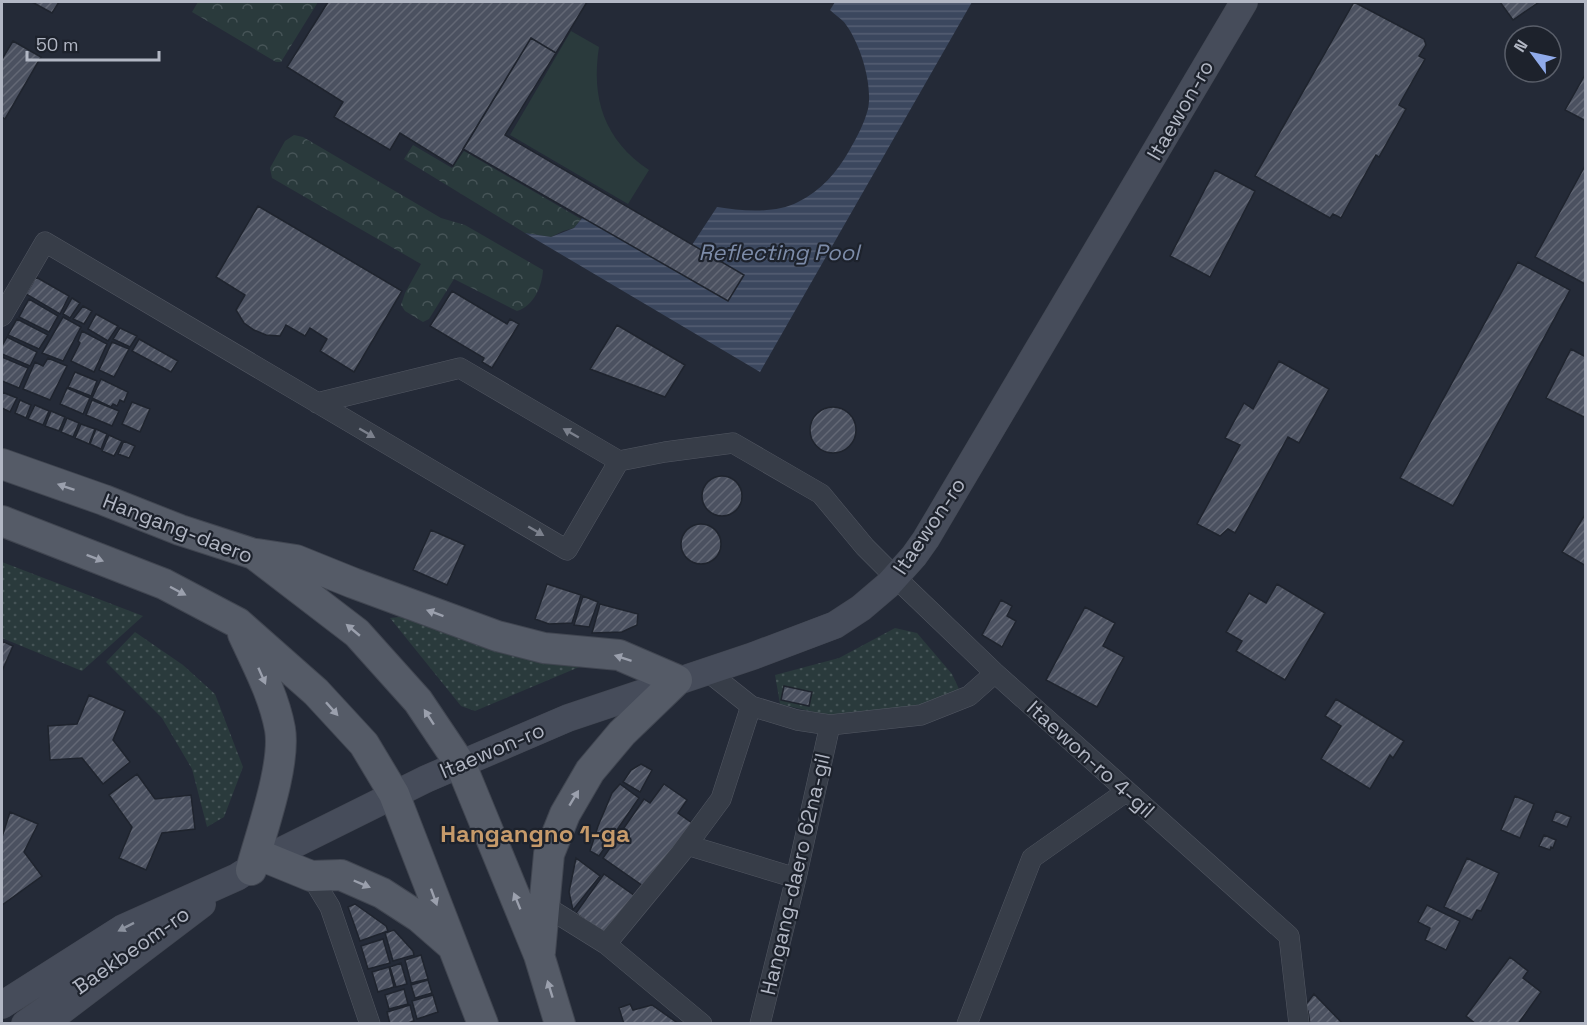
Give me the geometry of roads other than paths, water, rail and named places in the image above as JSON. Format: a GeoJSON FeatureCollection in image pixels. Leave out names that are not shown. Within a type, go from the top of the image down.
{"type":"FeatureCollection","features":[{"type":"Feature","properties":{"kind":"main road","name":"Itaewon-ro"},"geometry":{"type":"LineString","coordinates":[[394,794],[568,718],[753,656],[835,625],[861,608],[896,578],[926,539],[1244,2]]}},
{"type":"Feature","properties":{"kind":"main road","name":"Hangang-daero"},"geometry":{"type":"LineString","coordinates":[[2,464],[180,530],[254,554],[357,633],[418,701],[461,765],[539,955],[560,1023]]}},
{"type":"Feature","properties":{"kind":"main road"},"geometry":{"type":"LineString","coordinates":[[2,521],[164,584],[238,623],[316,692],[364,744],[394,794],[483,1023]]}},
{"type":"Feature","properties":{"kind":"main road"},"geometry":{"type":"LineString","coordinates":[[254,554],[296,560],[352,584],[496,636],[566,652],[619,655],[677,680],[622,733],[590,771],[565,814],[549,854],[539,955]]}},
{"type":"Feature","properties":{"kind":"main road"},"geometry":{"type":"LineString","coordinates":[[238,623],[271,695],[280,731],[279,769],[252,868]]}},
{"type":"Feature","properties":{"kind":"main road"},"geometry":{"type":"LineString","coordinates":[[2,1005],[123,928],[252,868],[394,794]]}},
{"type":"Feature","properties":{"kind":"main road"},"geometry":{"type":"LineString","coordinates":[[252,868],[310,876],[341,875],[382,893],[419,917],[451,945]]}},
{"type":"Feature","properties":{"kind":"main road","name":"Baekbeom-ro"},"geometry":{"type":"LineString","coordinates":[[25,1023],[60,1014],[192,934],[252,868]]}},
{"type":"Feature","properties":{"kind":"street"},"geometry":{"type":"LineString","coordinates":[[2,316],[45,242],[317,403],[567,550],[619,461],[460,368],[317,403]]}},
{"type":"Feature","properties":{"kind":"street","name":"Itaewon-ro 4-gil"},"geometry":{"type":"LineString","coordinates":[[619,461],[733,443],[821,494],[896,578],[995,673],[1289,936],[1299,1023]]}},
{"type":"Feature","properties":{"kind":"street"},"geometry":{"type":"LineString","coordinates":[[707,671],[751,706],[797,720],[830,725],[921,715],[969,696],[995,673]]}},
{"type":"Feature","properties":{"kind":"street"},"geometry":{"type":"LineString","coordinates":[[606,944],[687,845],[721,799],[751,706]]}},
{"type":"Feature","properties":{"kind":"street","name":"Hangang-daero 62na-gil"},"geometry":{"type":"LineString","coordinates":[[760,1023],[796,878],[830,725]]}},
{"type":"Feature","properties":{"kind":"street"},"geometry":{"type":"LineString","coordinates":[[967,1023],[1032,858],[1127,791]]}},
{"type":"Feature","properties":{"kind":"street"},"geometry":{"type":"LineString","coordinates":[[687,845],[796,878]]}},
{"type":"Feature","properties":{"kind":"street"},"geometry":{"type":"LineString","coordinates":[[310,876],[330,907],[370,1023]]}},
{"type":"Feature","properties":{"kind":"street"},"geometry":{"type":"LineString","coordinates":[[545,906],[606,944],[702,1023]]}},
{"type":"Feature","properties":{"kind":"water","name":"Reflecting Pool"},"geometry":{"type":"Polygon","coordinates":[[[835,2],[972,2],[760,372],[525,233],[551,237],[574,228],[583,217],[692,245],[717,207],[769,210],[789,206],[806,198],[828,180],[844,159],[860,130],[868,109],[869,88],[864,64],[850,30],[830,10],[835,2]]]}},
{"type":"Feature","properties":{"kind":"district","name":"Hangangno 1-ga"},"geometry":{"type":"Point","coordinates":[535,833]}}]}
